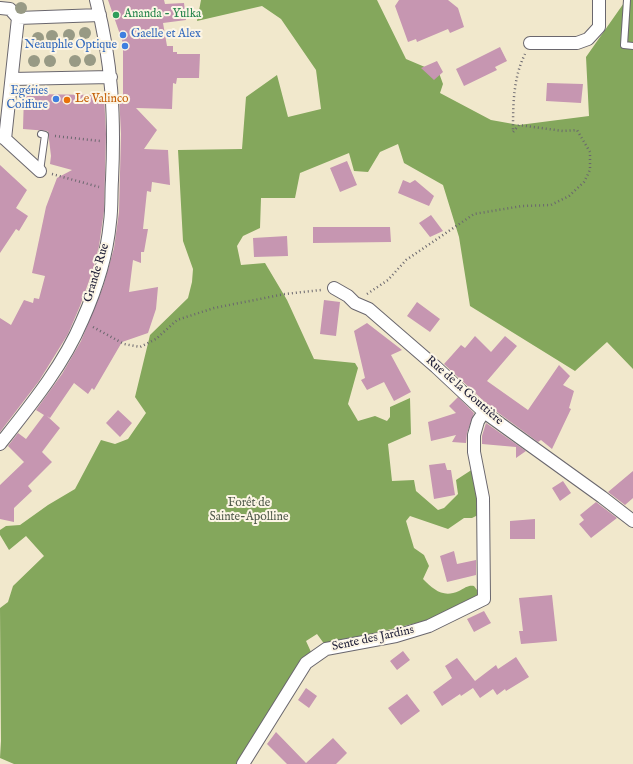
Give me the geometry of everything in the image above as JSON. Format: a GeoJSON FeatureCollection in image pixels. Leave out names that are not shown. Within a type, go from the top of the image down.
{"type":"FeatureCollection","features":[{"type":"Feature","properties":{"kind":"street"},"geometry":{"type":"LineString","coordinates":[[18,18],[100,14],[96,0]]}},
{"type":"Feature","properties":{"kind":"street"},"geometry":{"type":"LineString","coordinates":[[530,43],[577,43],[588,39],[599,26],[599,0]]}},
{"type":"Feature","properties":{"kind":"street"},"geometry":{"type":"LineString","coordinates":[[0,8],[10,9],[18,18],[12,79],[3,138],[40,171]]}},
{"type":"Feature","properties":{"kind":"street","name":"Grande Rue"},"geometry":{"type":"LineString","coordinates":[[0,444],[33,402],[82,321],[106,248],[111,221],[114,143],[111,77],[108,49],[100,14]]}},
{"type":"Feature","properties":{"kind":"street"},"geometry":{"type":"LineString","coordinates":[[12,79],[111,77]]}},
{"type":"Feature","properties":{"kind":"street","name":"Rue de la Gouttière"},"geometry":{"type":"LineString","coordinates":[[334,288],[348,296],[354,303],[369,309],[436,367],[484,412],[602,497],[633,522]]}},
{"type":"Feature","properties":{"kind":"street","name":"Sente des Jardins"},"geometry":{"type":"LineString","coordinates":[[243,764],[306,663],[326,649],[396,636],[429,626],[484,599],[483,498],[474,452],[474,435],[478,421],[484,412]]}},
{"type":"Feature","properties":{"kind":"lane"},"geometry":{"type":"LineString","coordinates":[[627,0],[624,45],[633,46]]}},
{"type":"Feature","properties":{"kind":"lane"},"geometry":{"type":"LineString","coordinates":[[40,171],[43,135]]}},
{"type":"Feature","properties":{"kind":"path"},"geometry":{"type":"LineString","coordinates":[[354,303],[388,280],[406,260],[474,214],[522,206],[550,205],[569,196],[584,182],[590,170],[590,152],[577,130],[563,131],[518,125],[513,132],[514,100],[520,64],[530,43]]}},
{"type":"Feature","properties":{"kind":"path"},"geometry":{"type":"LineString","coordinates":[[43,135],[114,143]]}},
{"type":"Feature","properties":{"kind":"path"},"geometry":{"type":"LineString","coordinates":[[40,171],[111,190]]}},
{"type":"Feature","properties":{"kind":"path"},"geometry":{"type":"LineString","coordinates":[[82,321],[124,344],[140,347],[156,339],[177,320],[214,308],[285,294],[334,288]]}},
{"type":"Feature","properties":{"kind":"green space","name":"Forêt de Sainte-Apolline"},"geometry":{"type":"Polygon","coordinates":[[[201,0],[377,0],[406,59],[439,73],[443,84],[440,93],[491,120],[519,125],[589,116],[586,57],[626,0],[633,0],[633,369],[607,342],[575,371],[470,306],[459,237],[443,185],[404,163],[398,144],[380,152],[368,172],[354,171],[349,153],[300,173],[295,198],[261,198],[260,228],[243,236],[237,246],[241,265],[265,263],[287,300],[314,359],[355,363],[358,368],[348,404],[358,421],[375,416],[387,421],[390,417],[390,407],[410,398],[411,434],[388,444],[392,481],[414,480],[416,491],[438,510],[444,508],[458,494],[456,480],[473,469],[478,472],[478,515],[472,518],[464,518],[448,529],[410,516],[406,521],[414,548],[424,555],[429,566],[423,579],[439,592],[448,594],[466,587],[474,586],[480,594],[433,619],[325,645],[317,634],[306,641],[311,652],[237,764],[14,764],[0,758],[0,608],[8,602],[13,586],[44,556],[26,536],[9,550],[0,535],[0,530],[6,526],[20,525],[48,505],[75,489],[101,440],[115,444],[128,439],[146,413],[135,397],[150,335],[188,298],[192,282],[193,269],[183,241],[178,150],[242,149],[246,97],[277,75],[288,117],[321,109],[316,70],[281,19],[262,6],[197,21],[201,0]]]}},
{"type":"Feature","properties":{"kind":"building"},"geometry":{"type":"Polygon","coordinates":[[[108,0],[164,0],[165,4],[184,3],[186,20],[163,23],[167,46],[173,46],[173,52],[177,52],[177,54],[200,54],[199,78],[177,78],[176,84],[173,83],[172,109],[136,108],[157,130],[144,149],[168,150],[170,185],[152,182],[151,192],[147,191],[143,229],[148,229],[144,252],[141,252],[141,263],[133,260],[129,292],[158,287],[156,309],[148,333],[122,342],[94,390],[92,388],[88,394],[74,383],[50,418],[47,416],[60,428],[42,452],[52,462],[28,486],[32,491],[14,508],[14,522],[0,519],[0,485],[24,462],[8,446],[18,433],[26,439],[44,415],[36,410],[62,374],[81,341],[103,287],[114,248],[119,212],[121,134],[119,95],[123,95],[123,43],[108,0]]]}},
{"type":"Feature","properties":{"kind":"building"},"geometry":{"type":"Polygon","coordinates":[[[399,0],[448,0],[458,8],[464,27],[450,33],[448,29],[417,42],[416,39],[408,42],[395,6],[399,0]]]}},
{"type":"Feature","properties":{"kind":"building"},"geometry":{"type":"Polygon","coordinates":[[[500,47],[507,61],[495,67],[497,70],[464,86],[456,69],[500,47]]]}},
{"type":"Feature","properties":{"kind":"building"},"geometry":{"type":"Polygon","coordinates":[[[437,61],[443,72],[434,80],[421,68],[437,61]]]}},
{"type":"Feature","properties":{"kind":"building"},"geometry":{"type":"Polygon","coordinates":[[[547,83],[583,84],[581,103],[546,101],[547,83]]]}},
{"type":"Feature","properties":{"kind":"building"},"geometry":{"type":"Polygon","coordinates":[[[24,94],[104,95],[106,134],[104,211],[99,246],[93,270],[68,334],[39,381],[0,432],[0,318],[11,325],[24,300],[33,303],[34,298],[39,299],[45,276],[32,273],[46,207],[57,178],[72,170],[50,164],[51,156],[48,131],[23,129],[24,94]]]}},
{"type":"Feature","properties":{"kind":"building"},"geometry":{"type":"Polygon","coordinates":[[[347,161],[357,185],[340,192],[330,168],[347,161]]]}},
{"type":"Feature","properties":{"kind":"building"},"geometry":{"type":"Polygon","coordinates":[[[0,165],[27,190],[16,208],[28,216],[19,231],[16,229],[0,253],[0,165]]]}},
{"type":"Feature","properties":{"kind":"building"},"geometry":{"type":"Polygon","coordinates":[[[403,180],[410,183],[415,180],[434,196],[429,206],[398,193],[403,180]]]}},
{"type":"Feature","properties":{"kind":"building"},"geometry":{"type":"Polygon","coordinates":[[[431,215],[443,231],[430,237],[419,223],[431,215]]]}},
{"type":"Feature","properties":{"kind":"building"},"geometry":{"type":"Polygon","coordinates":[[[313,227],[390,227],[391,242],[313,243],[313,227]]]}},
{"type":"Feature","properties":{"kind":"building"},"geometry":{"type":"Polygon","coordinates":[[[287,236],[288,256],[254,257],[253,238],[287,236]]]}},
{"type":"Feature","properties":{"kind":"building"},"geometry":{"type":"Polygon","coordinates":[[[324,300],[340,302],[336,336],[320,334],[324,300]]]}},
{"type":"Feature","properties":{"kind":"building"},"geometry":{"type":"Polygon","coordinates":[[[417,302],[440,319],[430,332],[407,316],[417,302]]]}},
{"type":"Feature","properties":{"kind":"building"},"geometry":{"type":"Polygon","coordinates":[[[367,323],[402,350],[391,355],[411,392],[394,401],[384,382],[367,390],[361,380],[365,378],[354,331],[367,323]]]}},
{"type":"Feature","properties":{"kind":"building"},"geometry":{"type":"Polygon","coordinates":[[[475,336],[491,352],[505,336],[517,346],[487,381],[528,410],[559,365],[570,376],[563,385],[574,391],[569,408],[571,409],[552,449],[541,440],[538,442],[489,406],[444,364],[461,345],[465,348],[475,336]]]}},
{"type":"Feature","properties":{"kind":"building"},"geometry":{"type":"Polygon","coordinates":[[[458,397],[474,413],[467,433],[466,443],[452,442],[456,435],[431,441],[428,422],[456,413],[449,406],[458,397]]]}},
{"type":"Feature","properties":{"kind":"building"},"geometry":{"type":"Polygon","coordinates":[[[118,410],[132,423],[120,437],[106,423],[118,410]]]}},
{"type":"Feature","properties":{"kind":"building"},"geometry":{"type":"Polygon","coordinates":[[[486,423],[526,451],[516,458],[516,447],[482,444],[482,436],[486,423]]]}},
{"type":"Feature","properties":{"kind":"building"},"geometry":{"type":"Polygon","coordinates":[[[445,463],[447,470],[451,470],[455,495],[434,499],[429,465],[445,463]]]}},
{"type":"Feature","properties":{"kind":"building"},"geometry":{"type":"Polygon","coordinates":[[[633,471],[633,498],[625,505],[608,492],[633,471]]]}},
{"type":"Feature","properties":{"kind":"building"},"geometry":{"type":"Polygon","coordinates":[[[563,481],[571,493],[560,501],[552,488],[563,481]]]}},
{"type":"Feature","properties":{"kind":"building"},"geometry":{"type":"Polygon","coordinates":[[[596,502],[617,518],[591,538],[579,524],[584,520],[580,515],[596,502]]]}},
{"type":"Feature","properties":{"kind":"building"},"geometry":{"type":"Polygon","coordinates":[[[535,519],[535,539],[510,539],[510,521],[535,519]]]}},
{"type":"Feature","properties":{"kind":"building"},"geometry":{"type":"Polygon","coordinates":[[[454,551],[457,564],[476,560],[476,575],[447,582],[440,556],[454,551]]]}},
{"type":"Feature","properties":{"kind":"building"},"geometry":{"type":"Polygon","coordinates":[[[552,595],[557,641],[521,644],[519,631],[523,631],[519,598],[552,595]]]}},
{"type":"Feature","properties":{"kind":"building"},"geometry":{"type":"Polygon","coordinates":[[[484,611],[491,623],[474,632],[467,619],[484,611]]]}},
{"type":"Feature","properties":{"kind":"building"},"geometry":{"type":"Polygon","coordinates":[[[403,651],[410,660],[397,670],[390,661],[403,651]]]}},
{"type":"Feature","properties":{"kind":"building"},"geometry":{"type":"Polygon","coordinates":[[[516,657],[529,677],[506,691],[505,689],[497,695],[493,689],[480,698],[473,688],[461,696],[460,694],[442,706],[433,692],[452,678],[445,666],[457,658],[475,681],[496,665],[498,669],[516,657]]]}},
{"type":"Feature","properties":{"kind":"building"},"geometry":{"type":"Polygon","coordinates":[[[306,688],[317,696],[309,708],[298,700],[306,688]]]}},
{"type":"Feature","properties":{"kind":"building"},"geometry":{"type":"Polygon","coordinates":[[[407,694],[420,711],[401,725],[388,708],[407,694]]]}},
{"type":"Feature","properties":{"kind":"building"},"geometry":{"type":"Polygon","coordinates":[[[276,732],[306,763],[333,738],[347,753],[336,764],[287,764],[267,744],[276,732]]]}},
{"type":"Feature","properties":{"kind":"place","name":"Ananda - Yulka"},"geometry":{"type":"Point","coordinates":[116,15]}},
{"type":"Feature","properties":{"kind":"place","name":"Gaelle et Alex"},"geometry":{"type":"Point","coordinates":[123,35]}},
{"type":"Feature","properties":{"kind":"place","name":"Neauphle Optique"},"geometry":{"type":"Point","coordinates":[125,46]}},
{"type":"Feature","properties":{"kind":"place","name":"Egéries Coiffure"},"geometry":{"type":"Point","coordinates":[56,99]}},
{"type":"Feature","properties":{"kind":"place","name":"Le Valinco"},"geometry":{"type":"Point","coordinates":[67,100]}}]}
